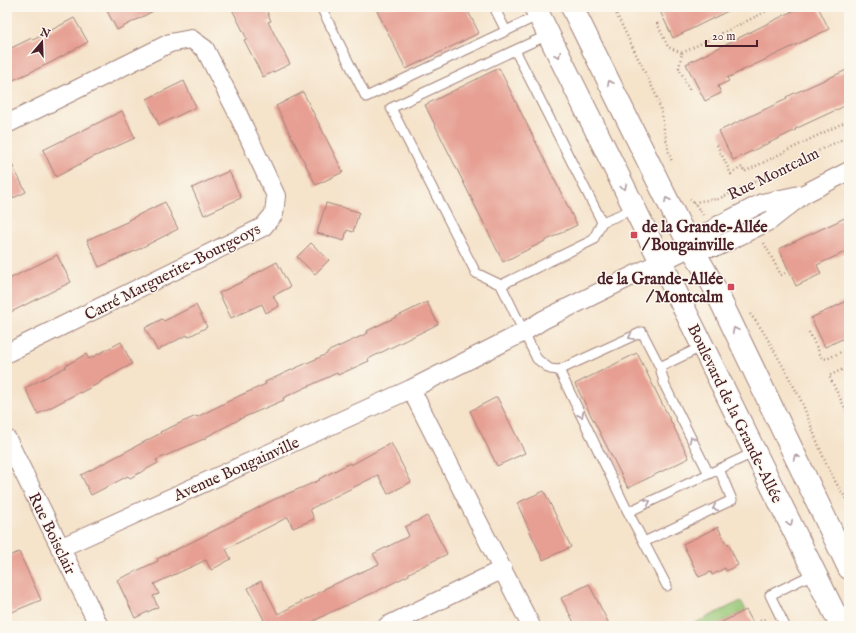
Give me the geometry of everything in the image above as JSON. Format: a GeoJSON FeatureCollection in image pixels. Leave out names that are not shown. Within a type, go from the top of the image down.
{"type":"FeatureCollection","features":[{"type":"Feature","properties":{"kind":"street"},"geometry":{"type":"LineString","coordinates":[[572,7],[683,232],[713,285],[849,568]]}},
{"type":"Feature","properties":{"kind":"street","name":"Boulevard de la Grande-Allée"},"geometry":{"type":"LineString","coordinates":[[537,11],[841,626]]}},
{"type":"Feature","properties":{"kind":"street","name":"Carré Marguerite-Bourgeoys"},"geometry":{"type":"LineString","coordinates":[[7,124],[170,43],[190,39],[204,49],[236,110],[276,196],[274,214],[263,227],[7,353]]}},
{"type":"Feature","properties":{"kind":"street","name":"Rue Montcalm"},"geometry":{"type":"LineString","coordinates":[[691,247],[717,247],[771,220],[804,194],[849,171]]}},
{"type":"Feature","properties":{"kind":"street","name":"Avenue Bougainville"},"geometry":{"type":"LineString","coordinates":[[60,548],[411,389],[524,332],[543,320],[691,247]]}},
{"type":"Feature","properties":{"kind":"street"},"geometry":{"type":"LineString","coordinates":[[411,389],[531,626]]}},
{"type":"Feature","properties":{"kind":"street","name":"Rue Boisclair"},"geometry":{"type":"LineString","coordinates":[[7,439],[99,626]]}},
{"type":"Feature","properties":{"kind":"street"},"geometry":{"type":"LineString","coordinates":[[387,626],[503,569]]}},
{"type":"Feature","properties":{"kind":"lane"},"geometry":{"type":"LineString","coordinates":[[321,7],[366,97],[506,31],[537,11]]}},
{"type":"Feature","properties":{"kind":"lane"},"geometry":{"type":"LineString","coordinates":[[494,7],[506,31]]}},
{"type":"Feature","properties":{"kind":"lane"},"geometry":{"type":"LineString","coordinates":[[548,35],[390,108],[476,273],[501,285],[537,359],[550,369],[559,370],[642,332],[660,367],[665,386],[709,474]]}},
{"type":"Feature","properties":{"kind":"lane"},"geometry":{"type":"LineString","coordinates":[[515,50],[602,222]]}},
{"type":"Feature","properties":{"kind":"lane"},"geometry":{"type":"LineString","coordinates":[[501,285],[593,240],[602,222],[634,209]]}},
{"type":"Feature","properties":{"kind":"lane"},"geometry":{"type":"LineString","coordinates":[[660,367],[702,346]]}},
{"type":"Feature","properties":{"kind":"lane"},"geometry":{"type":"LineString","coordinates":[[559,370],[628,512],[667,586]]}},
{"type":"Feature","properties":{"kind":"lane"},"geometry":{"type":"LineString","coordinates":[[628,512],[755,452]]}},
{"type":"Feature","properties":{"kind":"lane"},"geometry":{"type":"LineString","coordinates":[[644,542],[732,500],[719,469]]}},
{"type":"Feature","properties":{"kind":"lane"},"geometry":{"type":"LineString","coordinates":[[785,626],[770,595],[815,573]]}},
{"type":"Feature","properties":{"kind":"path"},"geometry":{"type":"LineString","coordinates":[[613,7],[656,95],[662,114],[669,153],[673,166]]}},
{"type":"Feature","properties":{"kind":"path"},"geometry":{"type":"LineString","coordinates":[[682,53],[775,7]]}},
{"type":"Feature","properties":{"kind":"path"},"geometry":{"type":"LineString","coordinates":[[657,23],[668,46],[682,53]]}},
{"type":"Feature","properties":{"kind":"path"},"geometry":{"type":"LineString","coordinates":[[682,53],[679,68],[690,91]]}},
{"type":"Feature","properties":{"kind":"path"},"geometry":{"type":"LineString","coordinates":[[716,145],[731,174],[742,167],[744,172],[849,120]]}},
{"type":"Feature","properties":{"kind":"path","name":"Rue Montcalm"},"geometry":{"type":"LineString","coordinates":[[694,203],[718,199],[849,136]]}},
{"type":"Feature","properties":{"kind":"path"},"geometry":{"type":"LineString","coordinates":[[687,196],[699,209],[705,221]]}},
{"type":"Feature","properties":{"kind":"path"},"geometry":{"type":"LineString","coordinates":[[764,242],[781,275],[785,273]]}},
{"type":"Feature","properties":{"kind":"path"},"geometry":{"type":"LineString","coordinates":[[746,311],[766,336],[802,401],[816,440],[831,472],[849,502]]}},
{"type":"Feature","properties":{"kind":"path"},"geometry":{"type":"LineString","coordinates":[[808,332],[822,358],[827,359],[849,348]]}},
{"type":"Feature","properties":{"kind":"path"},"geometry":{"type":"LineString","coordinates":[[849,366],[829,376],[849,416]]}},
{"type":"Feature","properties":{"kind":"green space"},"geometry":{"type":"Polygon","coordinates":[[[741,601],[746,610],[714,626],[689,626],[741,601]]]}},
{"type":"Feature","properties":{"kind":"building"},"geometry":{"type":"Polygon","coordinates":[[[105,7],[161,7],[117,30],[105,7]]]}},
{"type":"Feature","properties":{"kind":"building"},"geometry":{"type":"Polygon","coordinates":[[[231,7],[265,7],[271,21],[268,22],[290,64],[263,77],[244,40],[247,39],[231,7]]]}},
{"type":"Feature","properties":{"kind":"building"},"geometry":{"type":"Polygon","coordinates":[[[375,7],[466,7],[479,33],[406,69],[375,7]]]}},
{"type":"Feature","properties":{"kind":"building"},"geometry":{"type":"Polygon","coordinates":[[[658,7],[736,7],[673,38],[658,7]]]}},
{"type":"Feature","properties":{"kind":"building"},"geometry":{"type":"Polygon","coordinates":[[[801,7],[818,7],[829,29],[727,78],[729,81],[718,86],[721,93],[705,101],[686,64],[801,7]]]}},
{"type":"Feature","properties":{"kind":"building"},"geometry":{"type":"Polygon","coordinates":[[[74,18],[88,42],[50,63],[7,83],[7,50],[32,38],[33,40],[74,18]]]}},
{"type":"Feature","properties":{"kind":"building"},"geometry":{"type":"Polygon","coordinates":[[[499,68],[577,225],[503,262],[425,105],[499,68]]]}},
{"type":"Feature","properties":{"kind":"building"},"geometry":{"type":"Polygon","coordinates":[[[849,69],[849,104],[733,160],[719,131],[787,99],[786,97],[849,69]]]}},
{"type":"Feature","properties":{"kind":"building"},"geometry":{"type":"Polygon","coordinates":[[[184,81],[196,107],[159,125],[147,99],[184,81]]]}},
{"type":"Feature","properties":{"kind":"building"},"geometry":{"type":"Polygon","coordinates":[[[303,92],[343,172],[316,185],[276,106],[303,92]]]}},
{"type":"Feature","properties":{"kind":"building"},"geometry":{"type":"Polygon","coordinates":[[[122,111],[135,138],[91,158],[56,177],[43,150],[122,111]]]}},
{"type":"Feature","properties":{"kind":"building"},"geometry":{"type":"Polygon","coordinates":[[[7,155],[26,192],[7,201],[7,155]]]}},
{"type":"Feature","properties":{"kind":"building"},"geometry":{"type":"Polygon","coordinates":[[[229,171],[241,198],[204,215],[192,188],[229,171]]]}},
{"type":"Feature","properties":{"kind":"building"},"geometry":{"type":"Polygon","coordinates":[[[165,202],[178,229],[99,267],[87,240],[129,221],[128,220],[165,202]]]}},
{"type":"Feature","properties":{"kind":"building"},"geometry":{"type":"Polygon","coordinates":[[[326,203],[359,212],[353,232],[347,230],[344,241],[317,233],[326,203]]]}},
{"type":"Feature","properties":{"kind":"building"},"geometry":{"type":"Polygon","coordinates":[[[849,216],[849,250],[817,265],[821,274],[796,286],[779,249],[849,216]]]}},
{"type":"Feature","properties":{"kind":"building"},"geometry":{"type":"Polygon","coordinates":[[[311,243],[329,260],[315,274],[297,257],[311,243]]]}},
{"type":"Feature","properties":{"kind":"building"},"geometry":{"type":"Polygon","coordinates":[[[57,255],[71,282],[7,314],[7,280],[57,255]]]}},
{"type":"Feature","properties":{"kind":"building"},"geometry":{"type":"Polygon","coordinates":[[[277,262],[290,287],[273,296],[279,306],[266,313],[262,304],[231,318],[219,293],[248,279],[277,262]]]}},
{"type":"Feature","properties":{"kind":"building"},"geometry":{"type":"Polygon","coordinates":[[[849,300],[849,336],[825,347],[811,318],[849,300]]]}},
{"type":"Feature","properties":{"kind":"building"},"geometry":{"type":"Polygon","coordinates":[[[427,302],[438,324],[368,359],[369,361],[338,375],[337,373],[283,398],[284,400],[242,418],[206,438],[156,460],[158,463],[130,478],[128,476],[91,495],[81,475],[161,433],[160,432],[196,416],[197,417],[266,384],[265,382],[327,354],[327,352],[368,333],[367,331],[427,302]]]}},
{"type":"Feature","properties":{"kind":"building"},"geometry":{"type":"Polygon","coordinates":[[[196,305],[207,327],[157,350],[145,328],[162,319],[164,321],[196,305]]]}},
{"type":"Feature","properties":{"kind":"building"},"geometry":{"type":"Polygon","coordinates":[[[121,342],[132,364],[101,382],[38,414],[25,388],[66,367],[65,366],[86,354],[89,359],[121,342]]]}},
{"type":"Feature","properties":{"kind":"building"},"geometry":{"type":"Polygon","coordinates":[[[637,353],[689,458],[628,488],[575,384],[637,353]]]}},
{"type":"Feature","properties":{"kind":"building"},"geometry":{"type":"Polygon","coordinates":[[[497,397],[525,453],[497,466],[470,411],[497,397]]]}},
{"type":"Feature","properties":{"kind":"building"},"geometry":{"type":"Polygon","coordinates":[[[391,443],[411,482],[388,494],[378,475],[310,509],[314,519],[293,528],[288,517],[226,549],[231,559],[211,570],[206,560],[154,584],[159,594],[153,596],[158,607],[135,618],[117,580],[158,561],[157,559],[275,499],[320,480],[319,479],[350,463],[351,465],[391,443]]]}},
{"type":"Feature","properties":{"kind":"building"},"geometry":{"type":"Polygon","coordinates":[[[544,491],[571,547],[543,560],[517,503],[544,491]]]}},
{"type":"Feature","properties":{"kind":"building"},"geometry":{"type":"Polygon","coordinates":[[[427,516],[447,554],[409,573],[409,575],[305,626],[253,626],[264,620],[248,588],[261,581],[278,614],[324,589],[379,564],[373,554],[409,536],[405,527],[427,516]]]}},
{"type":"Feature","properties":{"kind":"building"},"geometry":{"type":"Polygon","coordinates":[[[718,527],[726,544],[728,543],[738,565],[726,571],[725,568],[712,575],[711,572],[699,577],[683,544],[718,527]]]}},
{"type":"Feature","properties":{"kind":"building"},"geometry":{"type":"Polygon","coordinates":[[[19,552],[41,600],[12,612],[7,600],[7,557],[19,552]]]}},
{"type":"Feature","properties":{"kind":"building"},"geometry":{"type":"Polygon","coordinates":[[[589,584],[610,626],[576,626],[561,598],[589,584]]]}},
{"type":"Feature","properties":{"kind":"building"},"geometry":{"type":"Polygon","coordinates":[[[746,610],[755,626],[714,626],[746,610]]]}},
{"type":"Feature","properties":{"kind":"place","name":"de la Grande-Allée / Bougainville"},"geometry":{"type":"Point","coordinates":[634,235]}},
{"type":"Feature","properties":{"kind":"place","name":"de la Grande-Allée / Montcalm"},"geometry":{"type":"Point","coordinates":[731,287]}}]}
